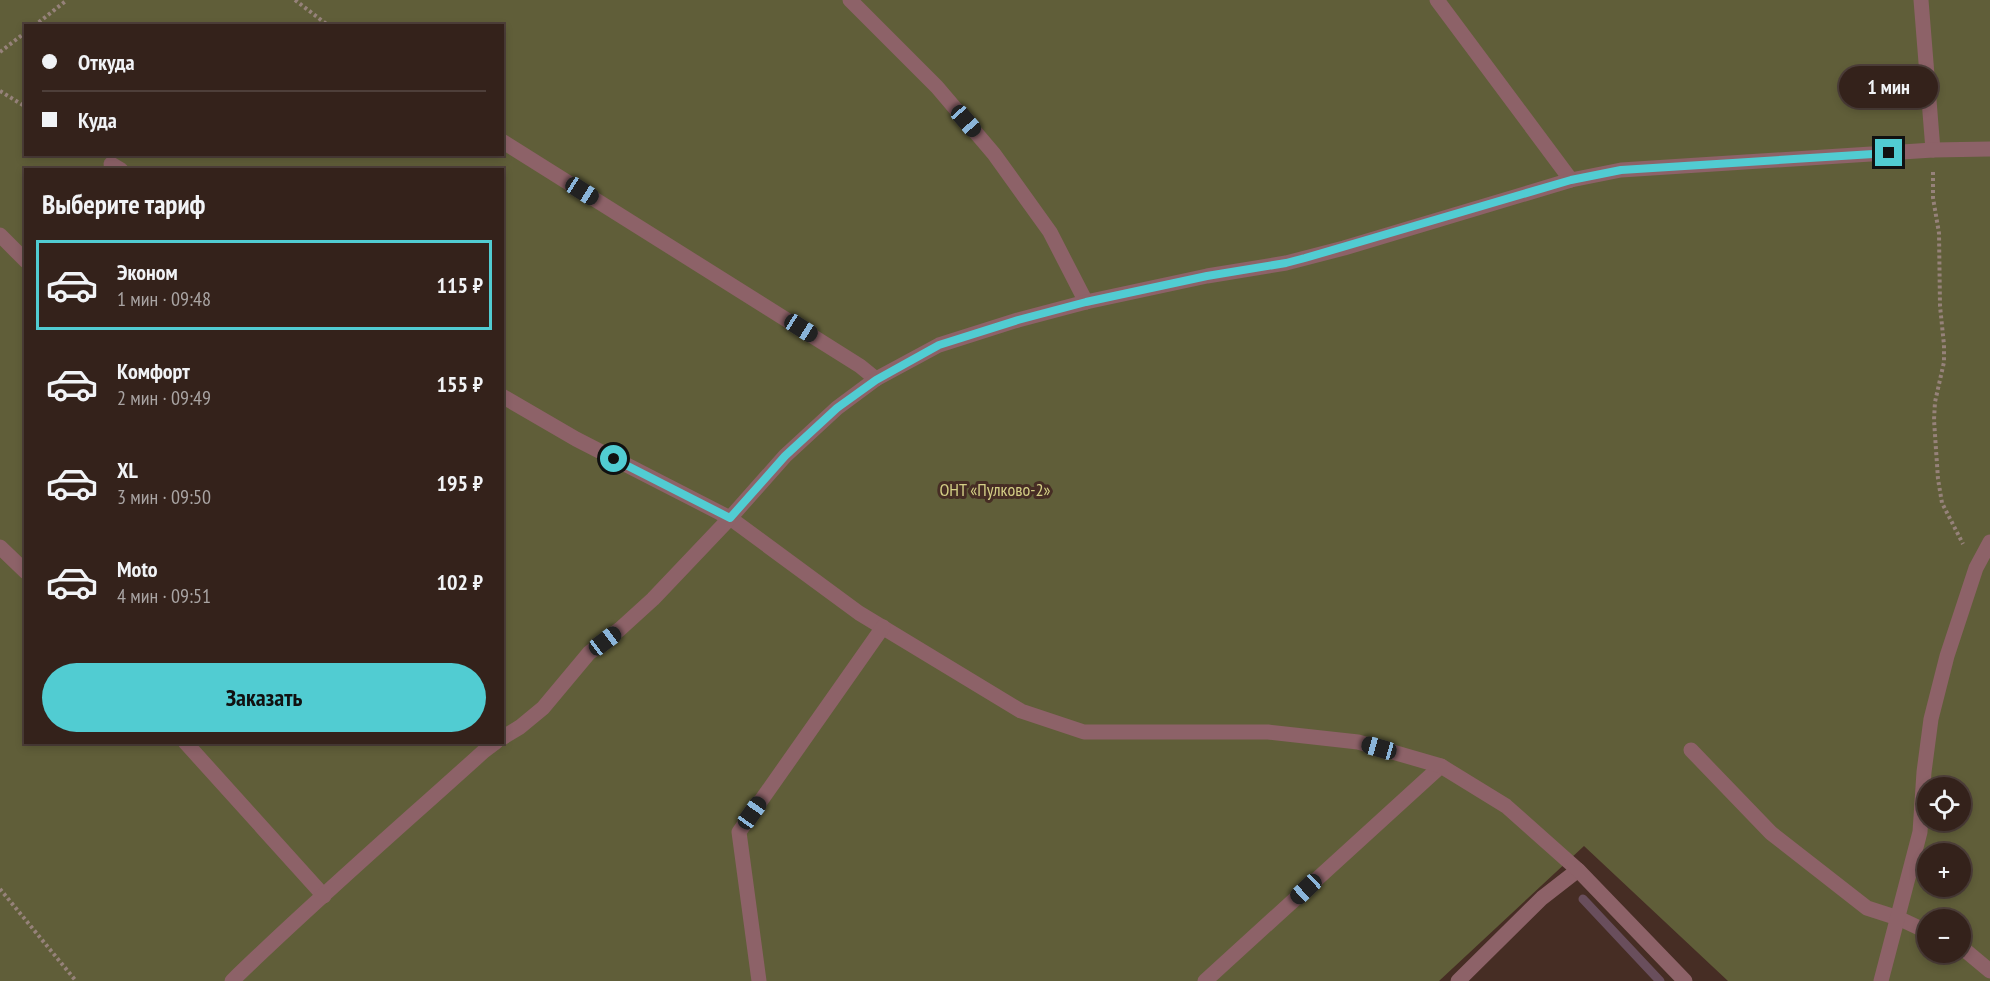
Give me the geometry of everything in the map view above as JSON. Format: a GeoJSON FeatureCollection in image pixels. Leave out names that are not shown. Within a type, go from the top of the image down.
{"type":"FeatureCollection","features":[{"type":"Feature","properties":{"kind":"street"},"geometry":{"type":"LineString","coordinates":[[850,0],[937,87],[994,154],[1050,232],[1086,302]]}},
{"type":"Feature","properties":{"kind":"street"},"geometry":{"type":"LineString","coordinates":[[1437,0],[1571,180]]}},
{"type":"Feature","properties":{"kind":"street"},"geometry":{"type":"LineString","coordinates":[[1921,0],[1933,150]]}},
{"type":"Feature","properties":{"kind":"street"},"geometry":{"type":"LineString","coordinates":[[504,142],[860,366],[876,380]]}},
{"type":"Feature","properties":{"kind":"street"},"geometry":{"type":"LineString","coordinates":[[504,737],[543,708],[589,653],[653,599],[785,456],[837,408],[876,380],[939,345],[1018,320],[1086,302],[1207,276],[1286,263],[1344,248],[1571,180],[1621,170],[1933,150],[1990,149]]}},
{"type":"Feature","properties":{"kind":"street"},"geometry":{"type":"LineString","coordinates":[[0,235],[24,259]]}},
{"type":"Feature","properties":{"kind":"street"},"geometry":{"type":"LineString","coordinates":[[504,397],[576,439],[730,518],[859,613],[1021,711],[1084,732],[1268,732],[1358,742],[1442,766],[1506,806],[1578,870],[1684,981]]}},
{"type":"Feature","properties":{"kind":"street"},"geometry":{"type":"LineString","coordinates":[[1881,981],[1920,832],[1924,772],[1931,719],[1947,656],[1976,568],[1990,542]]}},
{"type":"Feature","properties":{"kind":"street"},"geometry":{"type":"LineString","coordinates":[[0,547],[24,570]]}},
{"type":"Feature","properties":{"kind":"street"},"geometry":{"type":"LineString","coordinates":[[759,981],[740,832],[883,627]]}},
{"type":"Feature","properties":{"kind":"street"},"geometry":{"type":"LineString","coordinates":[[187,744],[324,896]]}},
{"type":"Feature","properties":{"kind":"street"},"geometry":{"type":"LineString","coordinates":[[232,981],[486,745]]}},
{"type":"Feature","properties":{"kind":"street"},"geometry":{"type":"LineString","coordinates":[[1691,750],[1770,833],[1868,908],[1917,927]]}},
{"type":"Feature","properties":{"kind":"street"},"geometry":{"type":"LineString","coordinates":[[1205,981],[1442,766]]}},
{"type":"Feature","properties":{"kind":"street"},"geometry":{"type":"LineString","coordinates":[[1458,981],[1542,898],[1578,870]]}},
{"type":"Feature","properties":{"kind":"street"},"geometry":{"type":"LineString","coordinates":[[1971,955],[1990,971]]}},
{"type":"Feature","properties":{"kind":"path"},"geometry":{"type":"LineString","coordinates":[[37,24],[67,0]]}},
{"type":"Feature","properties":{"kind":"path"},"geometry":{"type":"LineString","coordinates":[[295,0],[326,24]]}},
{"type":"Feature","properties":{"kind":"path"},"geometry":{"type":"LineString","coordinates":[[0,52],[24,34]]}},
{"type":"Feature","properties":{"kind":"path"},"geometry":{"type":"LineString","coordinates":[[0,91],[24,106]]}},
{"type":"Feature","properties":{"kind":"path"},"geometry":{"type":"LineString","coordinates":[[1933,150],[1933,198],[1940,233],[1940,306],[1944,345],[1944,362],[1935,411],[1938,479],[1942,503],[1976,568]]}},
{"type":"Feature","properties":{"kind":"path"},"geometry":{"type":"LineString","coordinates":[[0,889],[75,981]]}},
{"type":"Feature","properties":{"kind":"green space","name":"ОНТ «Пулково-2»"},"geometry":{"type":"Polygon","coordinates":[[[0,0],[1990,0],[1990,981],[1728,981],[1584,846],[1439,981],[0,981],[0,0]]]}},
{"type":"Feature","properties":{"kind":"waterway"},"geometry":{"type":"LineString","coordinates":[[1583,899],[1660,981]]}},
{"type":"Feature","properties":{"kind":"route"},"geometry":{"type":"LineString","coordinates":[[614,459],[730,518],[785,456],[837,408],[876,380],[939,345],[1018,320],[1086,302],[1207,276],[1286,263],[1344,248],[1571,180],[1621,170],[1889,153]]}}]}
